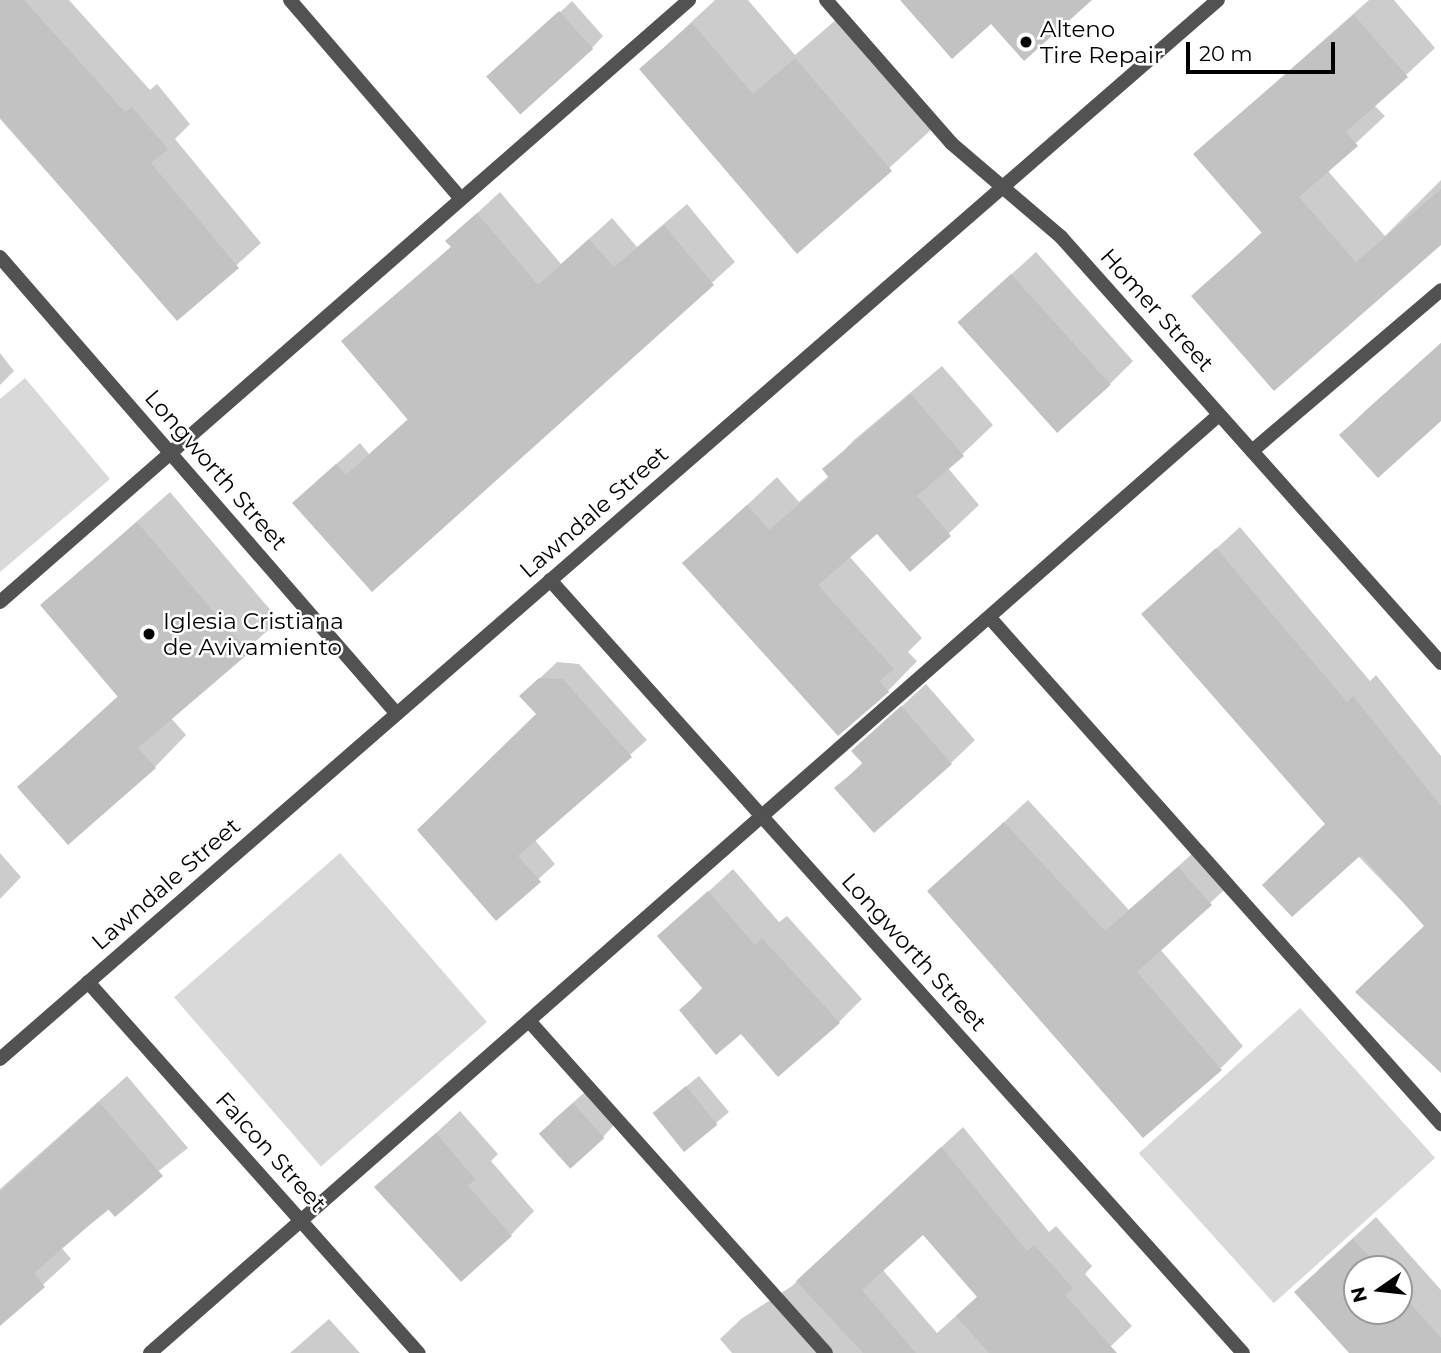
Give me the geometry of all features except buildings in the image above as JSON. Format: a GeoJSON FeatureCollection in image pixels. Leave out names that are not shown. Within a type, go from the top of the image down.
{"type":"FeatureCollection","features":[{"type":"Feature","properties":{"kind":"street"},"geometry":{"type":"LineString","coordinates":[[290,0],[461,199]]}},
{"type":"Feature","properties":{"kind":"street"},"geometry":{"type":"LineString","coordinates":[[0,602],[689,0]]}},
{"type":"Feature","properties":{"kind":"street","name":"Homer Street"},"geometry":{"type":"LineString","coordinates":[[826,0],[951,143],[1061,237],[1441,663]]}},
{"type":"Feature","properties":{"kind":"street","name":"Lawndale Street"},"geometry":{"type":"LineString","coordinates":[[0,1059],[1218,0]]}},
{"type":"Feature","properties":{"kind":"street","name":"Longworth Street"},"geometry":{"type":"LineString","coordinates":[[0,257],[397,714]]}},
{"type":"Feature","properties":{"kind":"street"},"geometry":{"type":"LineString","coordinates":[[1252,451],[1441,290]]}},
{"type":"Feature","properties":{"kind":"street"},"geometry":{"type":"LineString","coordinates":[[150,1353],[764,820],[1219,415]]}},
{"type":"Feature","properties":{"kind":"street","name":"Longworth Street"},"geometry":{"type":"LineString","coordinates":[[550,580],[1243,1353]]}},
{"type":"Feature","properties":{"kind":"street"},"geometry":{"type":"LineString","coordinates":[[990,618],[1441,1124]]}},
{"type":"Feature","properties":{"kind":"street","name":"Falcon Street"},"geometry":{"type":"LineString","coordinates":[[88,982],[419,1353]]}},
{"type":"Feature","properties":{"kind":"street"},"geometry":{"type":"LineString","coordinates":[[530,1022],[826,1353]]}},
{"type":"Feature","properties":{"kind":"shaded area"},"geometry":{"type":"Polygon","coordinates":[[[25,378],[110,479],[0,572],[0,399],[25,378]]]}},
{"type":"Feature","properties":{"kind":"shaded area"},"geometry":{"type":"Polygon","coordinates":[[[340,853],[487,1022],[321,1166],[174,997],[340,853]]]}},
{"type":"Feature","properties":{"kind":"shaded area"},"geometry":{"type":"Polygon","coordinates":[[[1300,1008],[1435,1158],[1274,1303],[1139,1153],[1300,1008]]]}},
{"type":"Feature","properties":{"kind":"place","name":"Alteno Tire Repair"},"geometry":{"type":"Point","coordinates":[1026,42]}},
{"type":"Feature","properties":{"kind":"place","name":"Iglesia Cristiana de Avivamiento"},"geometry":{"type":"Point","coordinates":[149,634]}}]}
